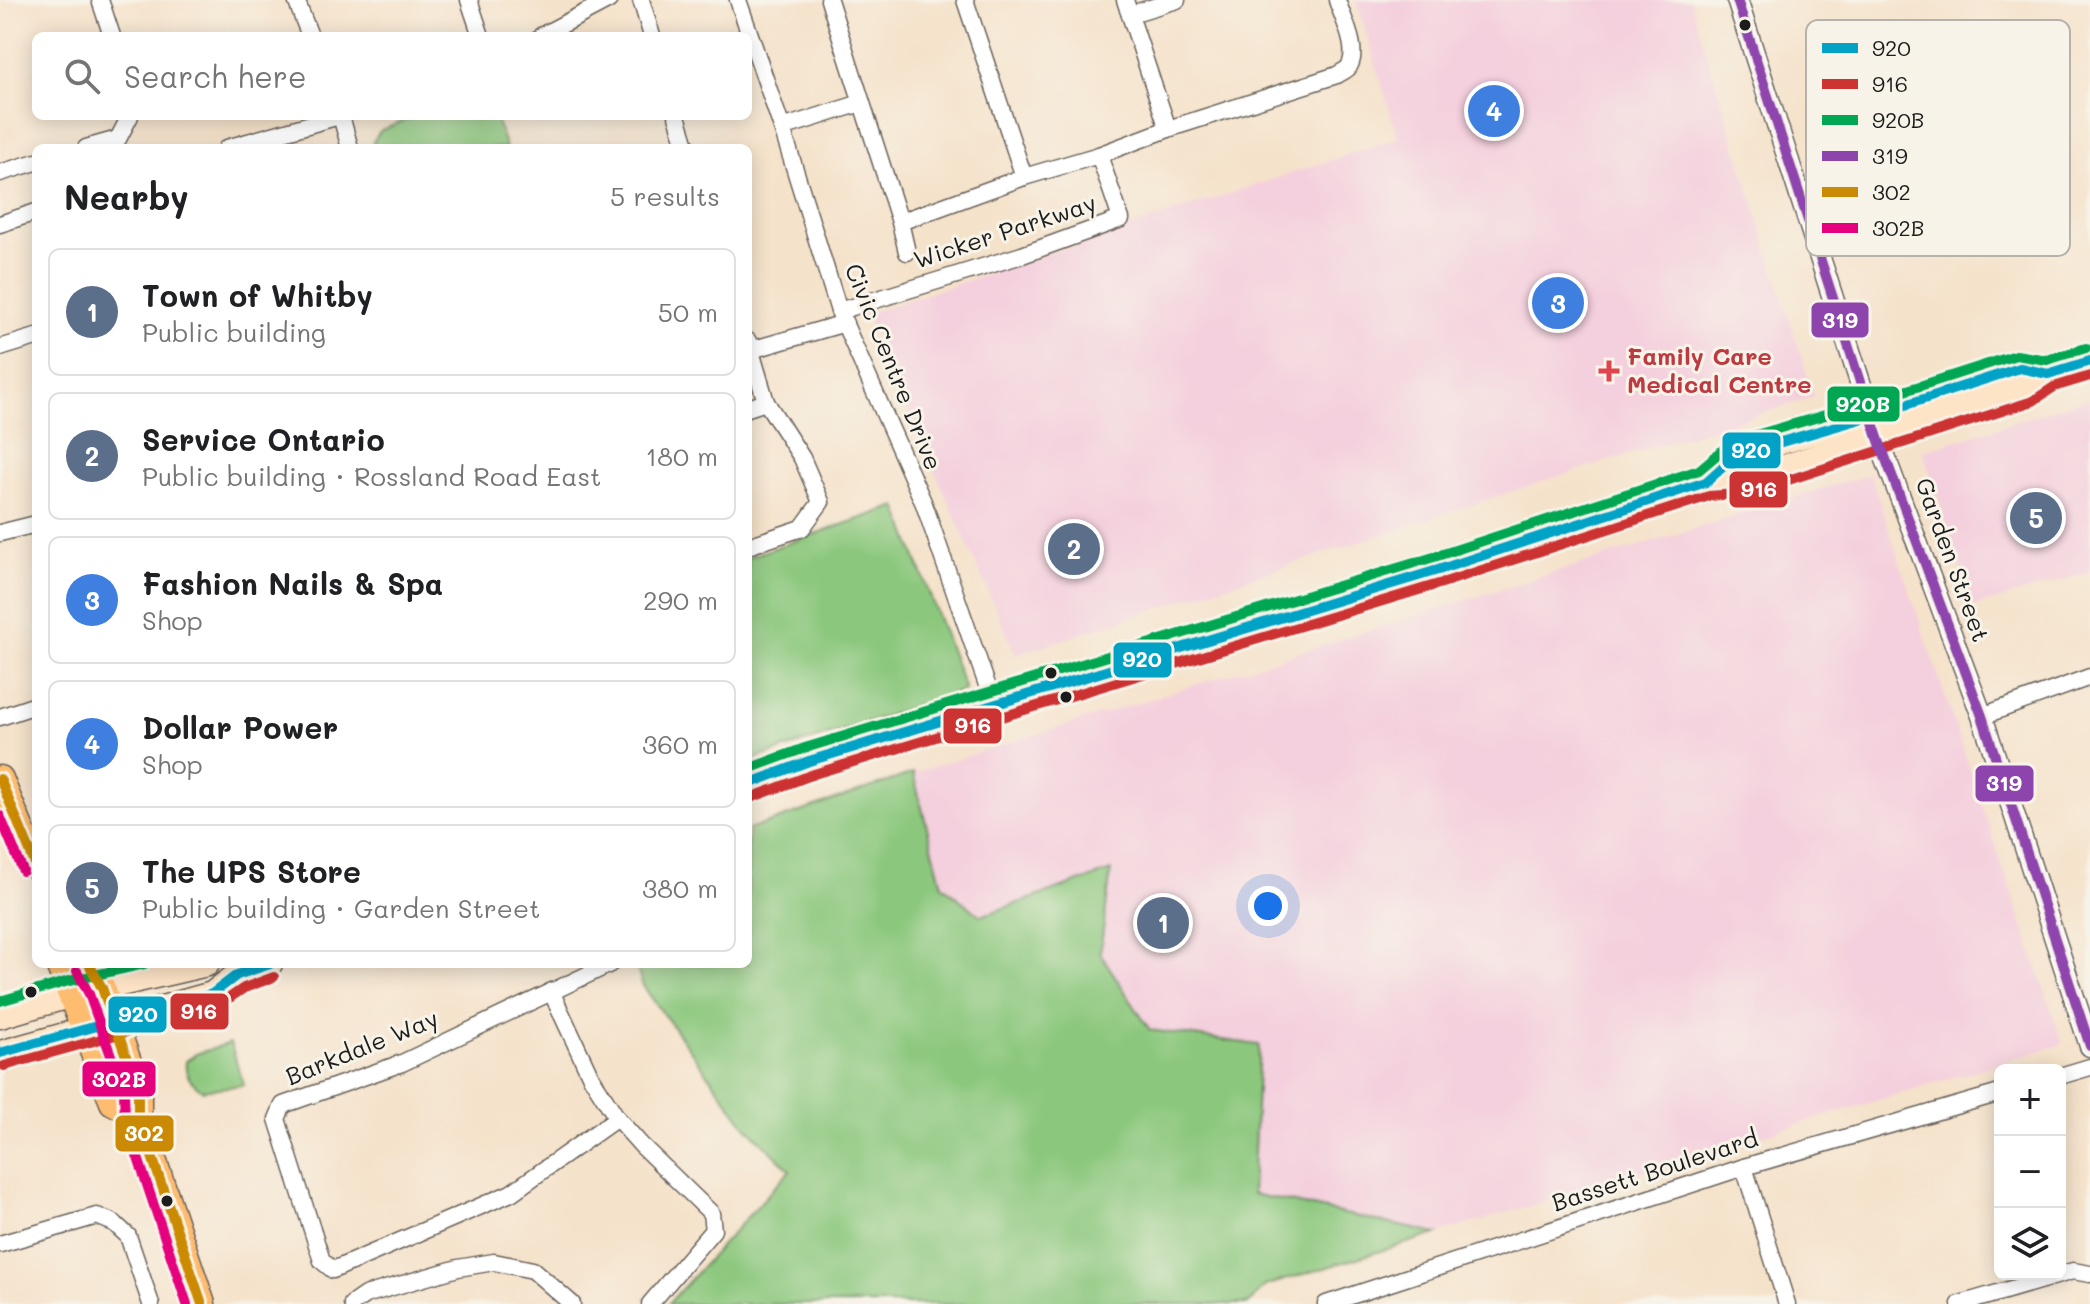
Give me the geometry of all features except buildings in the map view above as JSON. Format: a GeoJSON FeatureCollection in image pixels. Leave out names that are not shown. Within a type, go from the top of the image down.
{"type":"FeatureCollection","features":[{"type":"Feature","properties":{"kind":"main road"},"geometry":{"type":"LineString","coordinates":[[752,782],[809,761],[1426,574],[1706,482],[1744,480],[1874,427],[2029,388],[2048,374],[2090,361]]}},
{"type":"Feature","properties":{"kind":"main road"},"geometry":{"type":"LineString","coordinates":[[0,779],[32,856]]}},
{"type":"Feature","properties":{"kind":"main road"},"geometry":{"type":"LineString","coordinates":[[61,968],[113,1102],[138,1115]]}},
{"type":"Feature","properties":{"kind":"main road"},"geometry":{"type":"LineString","coordinates":[[91,968],[102,988],[138,1090],[138,1115],[202,1304]]}},
{"type":"Feature","properties":{"kind":"main road"},"geometry":{"type":"LineString","coordinates":[[0,1016],[72,995],[190,968]]}},
{"type":"Feature","properties":{"kind":"main road"},"geometry":{"type":"LineString","coordinates":[[222,968],[237,975]]}},
{"type":"Feature","properties":{"kind":"main road"},"geometry":{"type":"LineString","coordinates":[[0,1053],[212,994],[237,975],[258,968]]}},
{"type":"Feature","properties":{"kind":"street"},"geometry":{"type":"LineString","coordinates":[[100,0],[111,32]]}},
{"type":"Feature","properties":{"kind":"street"},"geometry":{"type":"LineString","coordinates":[[296,0],[308,32]]}},
{"type":"Feature","properties":{"kind":"street"},"geometry":{"type":"LineString","coordinates":[[469,0],[480,32]]}},
{"type":"Feature","properties":{"kind":"street"},"geometry":{"type":"LineString","coordinates":[[549,32],[609,0]]}},
{"type":"Feature","properties":{"kind":"street"},"geometry":{"type":"LineString","coordinates":[[641,0],[651,32]]}},
{"type":"Feature","properties":{"kind":"street","name":"Civic Centre Drive"},"geometry":{"type":"LineString","coordinates":[[738,0],[749,32]]}},
{"type":"Feature","properties":{"kind":"street","name":"Wicker Parkway"},"geometry":{"type":"LineString","coordinates":[[829,0],[907,252]]}},
{"type":"Feature","properties":{"kind":"street"},"geometry":{"type":"LineString","coordinates":[[965,0],[1024,177]]}},
{"type":"Feature","properties":{"kind":"street"},"geometry":{"type":"LineString","coordinates":[[1168,129],[1128,7],[1177,0]]}},
{"type":"Feature","properties":{"kind":"street","name":"Wicker Parkway"},"geometry":{"type":"LineString","coordinates":[[900,222],[1024,177],[1337,75],[1348,68],[1352,45],[1337,0]]}},
{"type":"Feature","properties":{"kind":"street","name":"Garden Street"},"geometry":{"type":"LineString","coordinates":[[1737,0],[1806,215]]}},
{"type":"Feature","properties":{"kind":"street","name":"Civic Centre Drive"},"geometry":{"type":"LineString","coordinates":[[752,41],[842,317],[924,504],[994,705]]}},
{"type":"Feature","properties":{"kind":"street"},"geometry":{"type":"LineString","coordinates":[[782,128],[861,103]]}},
{"type":"Feature","properties":{"kind":"street"},"geometry":{"type":"LineString","coordinates":[[100,144],[118,139],[128,120]]}},
{"type":"Feature","properties":{"kind":"street"},"geometry":{"type":"LineString","coordinates":[[241,144],[326,120]]}},
{"type":"Feature","properties":{"kind":"street"},"geometry":{"type":"LineString","coordinates":[[341,120],[349,144]]}},
{"type":"Feature","properties":{"kind":"street"},"geometry":{"type":"LineString","coordinates":[[678,120],[686,144]]}},
{"type":"Feature","properties":{"kind":"street","name":"Wicker Parkway"},"geometry":{"type":"LineString","coordinates":[[842,317],[1121,219],[1099,155]]}},
{"type":"Feature","properties":{"kind":"street"},"geometry":{"type":"LineString","coordinates":[[0,173],[32,163]]}},
{"type":"Feature","properties":{"kind":"street"},"geometry":{"type":"LineString","coordinates":[[0,224],[32,213]]}},
{"type":"Feature","properties":{"kind":"street","name":"Garden Street"},"geometry":{"type":"LineString","coordinates":[[1819,256],[1874,427],[1982,716],[2090,1046]]}},
{"type":"Feature","properties":{"kind":"street"},"geometry":{"type":"LineString","coordinates":[[752,345],[842,317]]}},
{"type":"Feature","properties":{"kind":"street"},"geometry":{"type":"LineString","coordinates":[[0,348],[32,338]]}},
{"type":"Feature","properties":{"kind":"street"},"geometry":{"type":"LineString","coordinates":[[752,356],[766,402],[802,458],[821,502],[802,528],[752,545]]}},
{"type":"Feature","properties":{"kind":"street"},"geometry":{"type":"LineString","coordinates":[[752,407],[766,402]]}},
{"type":"Feature","properties":{"kind":"street"},"geometry":{"type":"LineString","coordinates":[[0,533],[32,525]]}},
{"type":"Feature","properties":{"kind":"street"},"geometry":{"type":"LineString","coordinates":[[1982,716],[2090,677]]}},
{"type":"Feature","properties":{"kind":"street"},"geometry":{"type":"LineString","coordinates":[[0,717],[32,706]]}},
{"type":"Feature","properties":{"kind":"street","name":"Barkdale Way"},"geometry":{"type":"LineString","coordinates":[[601,968],[402,1063],[283,1105],[277,1119],[322,1261],[333,1270],[511,1193],[617,1118]]}},
{"type":"Feature","properties":{"kind":"street"},"geometry":{"type":"LineString","coordinates":[[551,991],[590,1075],[617,1118],[711,1213],[713,1230],[650,1304]]}},
{"type":"Feature","properties":{"kind":"street"},"geometry":{"type":"LineString","coordinates":[[2066,1074],[2090,1067]]}},
{"type":"Feature","properties":{"kind":"street","name":"Bassett Boulevard"},"geometry":{"type":"LineString","coordinates":[[1326,1304],[1360,1298],[1744,1167],[1994,1095]]}},
{"type":"Feature","properties":{"kind":"street"},"geometry":{"type":"LineString","coordinates":[[1744,1167],[1787,1304]]}},
{"type":"Feature","properties":{"kind":"street"},"geometry":{"type":"LineString","coordinates":[[0,1244],[97,1216],[114,1223],[128,1236],[151,1304]]}},
{"type":"Feature","properties":{"kind":"street"},"geometry":{"type":"LineString","coordinates":[[352,1304],[365,1295],[458,1268],[494,1262],[533,1270],[572,1304]]}},
{"type":"Feature","properties":{"kind":"street"},"geometry":{"type":"LineString","coordinates":[[1960,1304],[2073,1271],[2090,1274]]}},
{"type":"Feature","properties":{"kind":"shaded area"},"geometry":{"type":"Polygon","coordinates":[[[1356,0],[1690,0],[1814,397],[1544,481],[1016,655],[866,314],[1398,138],[1356,0]]]}},
{"type":"Feature","properties":{"kind":"shaded area"},"geometry":{"type":"Polygon","coordinates":[[[2090,398],[2090,572],[1973,607],[1923,451],[2090,398]]]}},
{"type":"Feature","properties":{"kind":"shaded area"},"geometry":{"type":"Polygon","coordinates":[[[1870,474],[2063,1044],[1437,1234],[1251,1194],[1259,1045],[1151,1031],[1100,953],[1111,871],[981,916],[942,885],[913,773],[1870,474]]]}},
{"type":"Feature","properties":{"kind":"green space"},"geometry":{"type":"Polygon","coordinates":[[[406,120],[496,120],[505,144],[374,144],[380,131],[406,120]]]}},
{"type":"Feature","properties":{"kind":"green space"},"geometry":{"type":"Polygon","coordinates":[[[897,506],[965,690],[752,760],[752,556],[897,506]]]}},
{"type":"Feature","properties":{"kind":"green space"},"geometry":{"type":"Polygon","coordinates":[[[913,773],[942,885],[981,916],[1111,871],[1100,953],[1150,1030],[1259,1045],[1252,1194],[1437,1234],[1265,1286],[1248,1304],[668,1304],[790,1170],[746,1126],[643,986],[636,968],[752,968],[752,829],[913,773]]]}},
{"type":"Feature","properties":{"kind":"green space"},"geometry":{"type":"Polygon","coordinates":[[[230,1043],[244,1085],[202,1090],[189,1078],[186,1061],[196,1054],[230,1043]]]}},
{"type":"Feature","properties":{"kind":"transit line","name":"319"},"geometry":{"type":"LineString","coordinates":[[1737,0],[1806,214]]}},
{"type":"Feature","properties":{"kind":"transit line","name":"319"},"geometry":{"type":"LineString","coordinates":[[1819,256],[1878,438],[1982,716],[2090,1046]]}},
{"type":"Feature","properties":{"kind":"transit line","name":"920B"},"geometry":{"type":"LineString","coordinates":[[752,768],[805,748],[1434,557],[1699,470],[1732,442],[2016,355],[2047,360],[2086,348]]}},
{"type":"Feature","properties":{"kind":"transit line","name":"920"},"geometry":{"type":"LineString","coordinates":[[752,782],[809,761],[1438,570],[1706,482],[1736,455],[2020,368],[2048,374],[2090,361]]}},
{"type":"Feature","properties":{"kind":"transit line","name":"916"},"geometry":{"type":"LineString","coordinates":[[753,797],[814,774],[1442,583],[1709,496],[1748,493],[2033,401],[2054,387],[2090,376]]}},
{"type":"Feature","properties":{"kind":"transit line","name":"302"},"geometry":{"type":"LineString","coordinates":[[0,779],[32,856]]}},
{"type":"Feature","properties":{"kind":"transit line","name":"302B"},"geometry":{"type":"LineString","coordinates":[[0,816],[23,871]]}},
{"type":"Feature","properties":{"kind":"transit line","name":"302"},"geometry":{"type":"LineString","coordinates":[[91,968],[102,988],[138,1090],[138,1115],[202,1304]]}},
{"type":"Feature","properties":{"kind":"transit line","name":"920B"},"geometry":{"type":"LineString","coordinates":[[0,1001],[126,968]]}},
{"type":"Feature","properties":{"kind":"transit line","name":"920"},"geometry":{"type":"LineString","coordinates":[[0,1053],[212,994],[237,975],[258,968]]}},
{"type":"Feature","properties":{"kind":"transit line","name":"302B"},"geometry":{"type":"LineString","coordinates":[[77,971],[89,994],[124,1092],[125,1119],[187,1304]]}},
{"type":"Feature","properties":{"kind":"transit line","name":"916"},"geometry":{"type":"LineString","coordinates":[[4,1066],[216,1007],[244,988],[274,977]]}},
{"type":"Feature","properties":{"kind":"place","name":"Dollar Power"},"geometry":{"type":"Point","coordinates":[1494,111]}},
{"type":"Feature","properties":{"kind":"place","name":"Fashion Nails & Spa"},"geometry":{"type":"Point","coordinates":[1558,303]}},
{"type":"Feature","properties":{"kind":"place","name":"Family Care Medical Centre"},"geometry":{"type":"Point","coordinates":[1609,371]}},
{"type":"Feature","properties":{"kind":"place","name":"The UPS Store"},"geometry":{"type":"Point","coordinates":[2036,518]}},
{"type":"Feature","properties":{"kind":"place","name":"Service Ontario"},"geometry":{"type":"Point","coordinates":[1074,549]}},
{"type":"Feature","properties":{"kind":"place","name":"Town of Whitby"},"geometry":{"type":"Point","coordinates":[1163,923]}}]}
